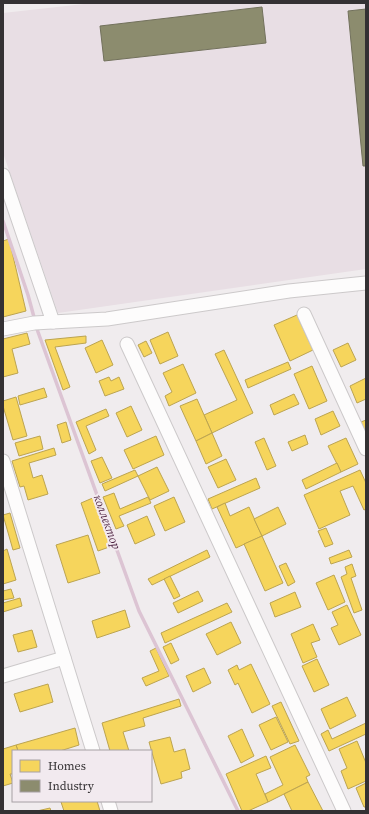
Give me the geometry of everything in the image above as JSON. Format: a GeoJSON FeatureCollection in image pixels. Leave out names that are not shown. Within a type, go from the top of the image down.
{"type":"FeatureCollection","features":[{"type":"Feature","properties":{"kind":"street"},"geometry":{"type":"LineString","coordinates":[[3,175],[51,322]]}},
{"type":"Feature","properties":{"kind":"street"},"geometry":{"type":"LineString","coordinates":[[3,329],[51,322],[107,319],[289,291],[366,283]]}},
{"type":"Feature","properties":{"kind":"street"},"geometry":{"type":"LineString","coordinates":[[304,314],[366,449]]}},
{"type":"Feature","properties":{"kind":"street"},"geometry":{"type":"LineString","coordinates":[[127,344],[344,811]]}},
{"type":"Feature","properties":{"kind":"street"},"geometry":{"type":"LineString","coordinates":[[3,464],[93,750]]}},
{"type":"Feature","properties":{"kind":"street"},"geometry":{"type":"LineString","coordinates":[[3,676],[64,658]]}},
{"type":"Feature","properties":{"kind":"shaded area"},"geometry":{"type":"Polygon","coordinates":[[[93,3],[366,3],[366,269],[58,313],[3,153],[3,13],[93,3]]]}},
{"type":"Feature","properties":{"kind":"building: Homes"},"geometry":{"type":"Polygon","coordinates":[[[9,239],[26,311],[3,317],[3,241],[9,239]]]}},
{"type":"Feature","properties":{"kind":"building: Homes"},"geometry":{"type":"Polygon","coordinates":[[[297,315],[313,350],[290,361],[274,325],[297,315]]]}},
{"type":"Feature","properties":{"kind":"building: Homes"},"geometry":{"type":"Polygon","coordinates":[[[168,332],[178,356],[160,364],[150,340],[168,332]]]}},
{"type":"Feature","properties":{"kind":"building: Homes"},"geometry":{"type":"Polygon","coordinates":[[[27,333],[30,344],[12,349],[18,373],[3,377],[3,339],[27,333]]]}},
{"type":"Feature","properties":{"kind":"building: Homes"},"geometry":{"type":"Polygon","coordinates":[[[86,336],[86,343],[55,347],[70,387],[63,390],[45,340],[86,336]]]}},
{"type":"Feature","properties":{"kind":"building: Homes"},"geometry":{"type":"Polygon","coordinates":[[[102,340],[113,365],[96,373],[85,348],[102,340]]]}},
{"type":"Feature","properties":{"kind":"building: Homes"},"geometry":{"type":"Polygon","coordinates":[[[146,341],[152,353],[144,357],[138,345],[146,341]]]}},
{"type":"Feature","properties":{"kind":"building: Homes"},"geometry":{"type":"Polygon","coordinates":[[[348,343],[356,360],[341,367],[333,350],[348,343]]]}},
{"type":"Feature","properties":{"kind":"building: Homes"},"geometry":{"type":"Polygon","coordinates":[[[224,350],[253,413],[212,433],[204,415],[237,400],[215,354],[224,350]]]}},
{"type":"Feature","properties":{"kind":"building: Homes"},"geometry":{"type":"Polygon","coordinates":[[[288,362],[291,369],[248,388],[245,380],[288,362]]]}},
{"type":"Feature","properties":{"kind":"building: Homes"},"geometry":{"type":"Polygon","coordinates":[[[183,364],[196,393],[169,406],[165,396],[172,392],[163,373],[183,364]]]}},
{"type":"Feature","properties":{"kind":"building: Homes"},"geometry":{"type":"Polygon","coordinates":[[[312,366],[327,401],[309,409],[294,374],[312,366]]]}},
{"type":"Feature","properties":{"kind":"building: Homes"},"geometry":{"type":"Polygon","coordinates":[[[109,377],[111,381],[119,377],[124,389],[105,396],[99,381],[109,377]]]}},
{"type":"Feature","properties":{"kind":"building: Homes"},"geometry":{"type":"Polygon","coordinates":[[[366,378],[366,399],[357,403],[350,386],[366,378]]]}},
{"type":"Feature","properties":{"kind":"building: Homes"},"geometry":{"type":"Polygon","coordinates":[[[44,388],[47,397],[20,405],[18,396],[44,388]]]}},
{"type":"Feature","properties":{"kind":"building: Homes"},"geometry":{"type":"Polygon","coordinates":[[[294,394],[299,404],[274,415],[270,405],[294,394]]]}},
{"type":"Feature","properties":{"kind":"building: Homes"},"geometry":{"type":"Polygon","coordinates":[[[16,397],[27,436],[13,440],[3,406],[3,401],[16,397]]]}},
{"type":"Feature","properties":{"kind":"building: Homes"},"geometry":{"type":"Polygon","coordinates":[[[197,399],[212,433],[196,441],[180,406],[197,399]]]}},
{"type":"Feature","properties":{"kind":"building: Homes"},"geometry":{"type":"Polygon","coordinates":[[[131,406],[142,430],[127,437],[116,413],[131,406]]]}},
{"type":"Feature","properties":{"kind":"building: Homes"},"geometry":{"type":"Polygon","coordinates":[[[106,409],[109,416],[86,426],[96,450],[89,454],[76,422],[106,409]]]}},
{"type":"Feature","properties":{"kind":"building: Homes"},"geometry":{"type":"Polygon","coordinates":[[[333,411],[340,426],[321,435],[315,419],[333,411]]]}},
{"type":"Feature","properties":{"kind":"building: Homes"},"geometry":{"type":"Polygon","coordinates":[[[366,420],[366,434],[361,422],[366,420]]]}},
{"type":"Feature","properties":{"kind":"building: Homes"},"geometry":{"type":"Polygon","coordinates":[[[66,422],[71,440],[62,443],[57,425],[66,422]]]}},
{"type":"Feature","properties":{"kind":"building: Homes"},"geometry":{"type":"Polygon","coordinates":[[[212,433],[222,456],[206,464],[196,441],[212,433]]]}},
{"type":"Feature","properties":{"kind":"building: Homes"},"geometry":{"type":"Polygon","coordinates":[[[305,435],[308,444],[292,451],[288,442],[305,435]]]}},
{"type":"Feature","properties":{"kind":"building: Homes"},"geometry":{"type":"Polygon","coordinates":[[[40,436],[43,449],[19,456],[15,443],[40,436]]]}},
{"type":"Feature","properties":{"kind":"building: Homes"},"geometry":{"type":"Polygon","coordinates":[[[156,436],[164,455],[133,469],[124,450],[156,436]]]}},
{"type":"Feature","properties":{"kind":"building: Homes"},"geometry":{"type":"Polygon","coordinates":[[[264,438],[276,466],[267,470],[255,442],[264,438]]]}},
{"type":"Feature","properties":{"kind":"building: Homes"},"geometry":{"type":"Polygon","coordinates":[[[346,438],[358,464],[341,472],[328,446],[346,438]]]}},
{"type":"Feature","properties":{"kind":"building: Homes"},"geometry":{"type":"Polygon","coordinates":[[[54,448],[56,455],[29,463],[33,478],[42,475],[48,494],[28,500],[24,486],[20,487],[12,461],[54,448]]]}},
{"type":"Feature","properties":{"kind":"building: Homes"},"geometry":{"type":"Polygon","coordinates":[[[102,457],[112,478],[100,483],[91,461],[102,457]]]}},
{"type":"Feature","properties":{"kind":"building: Homes"},"geometry":{"type":"Polygon","coordinates":[[[226,459],[236,480],[218,488],[208,467],[226,459]]]}},
{"type":"Feature","properties":{"kind":"building: Homes"},"geometry":{"type":"Polygon","coordinates":[[[337,463],[341,472],[306,489],[302,480],[337,463]]]}},
{"type":"Feature","properties":{"kind":"building: Homes"},"geometry":{"type":"Polygon","coordinates":[[[157,467],[169,491],[150,500],[138,476],[157,467]]]}},
{"type":"Feature","properties":{"kind":"building: Homes"},"geometry":{"type":"Polygon","coordinates":[[[135,470],[138,476],[105,491],[102,484],[135,470]]]}},
{"type":"Feature","properties":{"kind":"building: Homes"},"geometry":{"type":"Polygon","coordinates":[[[360,470],[366,483],[366,509],[364,510],[353,486],[340,491],[350,515],[319,529],[304,495],[360,470]]]}},
{"type":"Feature","properties":{"kind":"building: Homes"},"geometry":{"type":"Polygon","coordinates":[[[256,478],[260,488],[212,509],[208,499],[256,478]]]}},
{"type":"Feature","properties":{"kind":"building: Homes"},"geometry":{"type":"Polygon","coordinates":[[[114,493],[120,509],[148,497],[151,503],[119,516],[124,526],[116,529],[103,497],[114,493]]]}},
{"type":"Feature","properties":{"kind":"building: Homes"},"geometry":{"type":"Polygon","coordinates":[[[95,497],[112,546],[98,551],[81,503],[95,497]]]}},
{"type":"Feature","properties":{"kind":"building: Homes"},"geometry":{"type":"Polygon","coordinates":[[[174,497],[185,522],[165,531],[154,506],[174,497]]]}},
{"type":"Feature","properties":{"kind":"building: Homes"},"geometry":{"type":"Polygon","coordinates":[[[225,503],[230,516],[249,507],[262,536],[236,548],[217,507],[225,503]]]}},
{"type":"Feature","properties":{"kind":"building: Homes"},"geometry":{"type":"Polygon","coordinates":[[[278,507],[286,524],[262,536],[254,519],[278,507]]]}},
{"type":"Feature","properties":{"kind":"building: Homes"},"geometry":{"type":"Polygon","coordinates":[[[10,513],[20,548],[13,550],[3,515],[10,513]]]}},
{"type":"Feature","properties":{"kind":"building: Homes"},"geometry":{"type":"Polygon","coordinates":[[[147,516],[155,535],[135,544],[127,525],[147,516]]]}},
{"type":"Feature","properties":{"kind":"building: Homes"},"geometry":{"type":"Polygon","coordinates":[[[326,528],[333,544],[325,547],[318,531],[326,528]]]}},
{"type":"Feature","properties":{"kind":"building: Homes"},"geometry":{"type":"Polygon","coordinates":[[[88,535],[100,573],[68,583],[56,545],[88,535]]]}},
{"type":"Feature","properties":{"kind":"building: Homes"},"geometry":{"type":"Polygon","coordinates":[[[262,536],[283,583],[265,591],[244,544],[262,536]]]}},
{"type":"Feature","properties":{"kind":"building: Homes"},"geometry":{"type":"Polygon","coordinates":[[[7,549],[16,580],[3,584],[3,551],[7,549]]]}},
{"type":"Feature","properties":{"kind":"building: Homes"},"geometry":{"type":"Polygon","coordinates":[[[207,550],[210,557],[152,585],[148,579],[207,550]]]}},
{"type":"Feature","properties":{"kind":"building: Homes"},"geometry":{"type":"Polygon","coordinates":[[[349,550],[352,557],[331,564],[329,558],[349,550]]]}},
{"type":"Feature","properties":{"kind":"building: Homes"},"geometry":{"type":"Polygon","coordinates":[[[286,563],[295,582],[288,586],[279,566],[286,563]]]}},
{"type":"Feature","properties":{"kind":"building: Homes"},"geometry":{"type":"Polygon","coordinates":[[[352,564],[356,576],[351,578],[362,610],[354,613],[341,577],[347,574],[345,567],[352,564]]]}},
{"type":"Feature","properties":{"kind":"building: Homes"},"geometry":{"type":"Polygon","coordinates":[[[334,575],[345,602],[328,610],[316,583],[334,575]]]}},
{"type":"Feature","properties":{"kind":"building: Homes"},"geometry":{"type":"Polygon","coordinates":[[[170,576],[180,596],[174,599],[164,579],[170,576]]]}},
{"type":"Feature","properties":{"kind":"building: Homes"},"geometry":{"type":"Polygon","coordinates":[[[11,589],[14,598],[3,600],[3,591],[11,589]]]}},
{"type":"Feature","properties":{"kind":"building: Homes"},"geometry":{"type":"Polygon","coordinates":[[[198,591],[203,601],[178,613],[173,603],[198,591]]]}},
{"type":"Feature","properties":{"kind":"building: Homes"},"geometry":{"type":"Polygon","coordinates":[[[295,592],[301,607],[275,617],[270,603],[295,592]]]}},
{"type":"Feature","properties":{"kind":"building: Homes"},"geometry":{"type":"Polygon","coordinates":[[[20,598],[22,606],[3,612],[3,603],[20,598]]]}},
{"type":"Feature","properties":{"kind":"building: Homes"},"geometry":{"type":"Polygon","coordinates":[[[227,603],[232,612],[165,643],[161,633],[227,603]]]}},
{"type":"Feature","properties":{"kind":"building: Homes"},"geometry":{"type":"Polygon","coordinates":[[[347,605],[361,635],[339,645],[331,628],[338,625],[332,612],[347,605]]]}},
{"type":"Feature","properties":{"kind":"building: Homes"},"geometry":{"type":"Polygon","coordinates":[[[125,610],[130,627],[97,638],[92,621],[125,610]]]}},
{"type":"Feature","properties":{"kind":"building: Homes"},"geometry":{"type":"Polygon","coordinates":[[[231,622],[241,643],[217,655],[206,634],[231,622]]]}},
{"type":"Feature","properties":{"kind":"building: Homes"},"geometry":{"type":"Polygon","coordinates":[[[313,624],[320,640],[311,643],[317,657],[303,663],[291,634],[313,624]]]}},
{"type":"Feature","properties":{"kind":"building: Homes"},"geometry":{"type":"Polygon","coordinates":[[[32,630],[37,647],[18,652],[13,635],[32,630]]]}},
{"type":"Feature","properties":{"kind":"building: Homes"},"geometry":{"type":"Polygon","coordinates":[[[171,643],[179,660],[171,664],[163,647],[171,643]]]}},
{"type":"Feature","properties":{"kind":"building: Homes"},"geometry":{"type":"Polygon","coordinates":[[[156,648],[169,676],[146,686],[142,678],[159,671],[150,651],[156,648]]]}},
{"type":"Feature","properties":{"kind":"building: Homes"},"geometry":{"type":"Polygon","coordinates":[[[317,659],[329,685],[314,692],[302,666],[317,659]]]}},
{"type":"Feature","properties":{"kind":"building: Homes"},"geometry":{"type":"Polygon","coordinates":[[[251,664],[270,704],[252,713],[238,683],[235,685],[228,670],[237,665],[239,670],[251,664]]]}},
{"type":"Feature","properties":{"kind":"building: Homes"},"geometry":{"type":"Polygon","coordinates":[[[204,668],[211,683],[193,692],[186,676],[204,668]]]}},
{"type":"Feature","properties":{"kind":"building: Homes"},"geometry":{"type":"Polygon","coordinates":[[[48,684],[53,702],[20,712],[14,694],[48,684]]]}},
{"type":"Feature","properties":{"kind":"building: Homes"},"geometry":{"type":"Polygon","coordinates":[[[347,697],[356,716],[330,729],[321,709],[347,697]]]}},
{"type":"Feature","properties":{"kind":"building: Homes"},"geometry":{"type":"Polygon","coordinates":[[[179,699],[181,706],[143,718],[145,726],[123,732],[129,750],[110,750],[102,723],[179,699]]]}},
{"type":"Feature","properties":{"kind":"building: Homes"},"geometry":{"type":"Polygon","coordinates":[[[281,702],[299,741],[290,744],[272,706],[281,702]]]}},
{"type":"Feature","properties":{"kind":"building: Homes"},"geometry":{"type":"Polygon","coordinates":[[[276,717],[288,742],[271,750],[259,725],[276,717]]]}},
{"type":"Feature","properties":{"kind":"building: Homes"},"geometry":{"type":"Polygon","coordinates":[[[366,723],[366,734],[329,751],[321,734],[328,730],[332,739],[366,723]]]}},
{"type":"Feature","properties":{"kind":"building: Homes"},"geometry":{"type":"Polygon","coordinates":[[[75,728],[79,745],[63,750],[18,750],[16,745],[75,728]]]}},
{"type":"Feature","properties":{"kind":"building: Homes"},"geometry":{"type":"Polygon","coordinates":[[[242,729],[254,756],[241,763],[228,736],[242,729]]]}},
{"type":"Feature","properties":{"kind":"building: Homes"},"geometry":{"type":"Polygon","coordinates":[[[170,737],[174,752],[185,749],[190,769],[181,772],[182,778],[161,784],[149,742],[170,737]]]}},
{"type":"Feature","properties":{"kind":"building: Homes"},"geometry":{"type":"Polygon","coordinates":[[[357,741],[366,763],[366,781],[348,789],[341,771],[347,768],[339,749],[357,741]]]}},
{"type":"Feature","properties":{"kind":"building: Homes"},"geometry":{"type":"Polygon","coordinates":[[[16,745],[18,750],[12,750],[12,774],[10,774],[12,783],[3,786],[3,749],[16,745]]]}},
{"type":"Feature","properties":{"kind":"building: Homes"},"geometry":{"type":"Polygon","coordinates":[[[295,745],[310,775],[306,777],[308,782],[268,802],[265,794],[283,785],[270,757],[295,745]]]}},
{"type":"Feature","properties":{"kind":"building: Homes"},"geometry":{"type":"Polygon","coordinates":[[[266,756],[271,768],[256,774],[268,802],[248,811],[242,811],[226,774],[266,756]]]}},
{"type":"Feature","properties":{"kind":"building: Homes"},"geometry":{"type":"Polygon","coordinates":[[[308,782],[323,811],[292,811],[284,794],[308,782]]]}},
{"type":"Feature","properties":{"kind":"building: Homes"},"geometry":{"type":"Polygon","coordinates":[[[366,783],[366,807],[364,807],[356,788],[366,783]]]}},
{"type":"Feature","properties":{"kind":"building: Homes"},"geometry":{"type":"Polygon","coordinates":[[[61,802],[97,802],[100,811],[64,811],[61,802]]]}},
{"type":"Feature","properties":{"kind":"building: Homes"},"geometry":{"type":"Polygon","coordinates":[[[50,808],[51,811],[37,811],[50,808]]]}},
{"type":"Feature","properties":{"kind":"building: Industry"},"geometry":{"type":"Polygon","coordinates":[[[262,7],[266,43],[104,61],[100,26],[262,7]]]}},
{"type":"Feature","properties":{"kind":"building: Industry"},"geometry":{"type":"Polygon","coordinates":[[[366,9],[366,166],[363,166],[348,11],[366,9]]]}},
{"type":"Feature","properties":{"kind":"waterway","name":"коллектор"},"geometry":{"type":"LineString","coordinates":[[3,221],[28,295],[38,332],[139,611],[238,811]]}}]}
